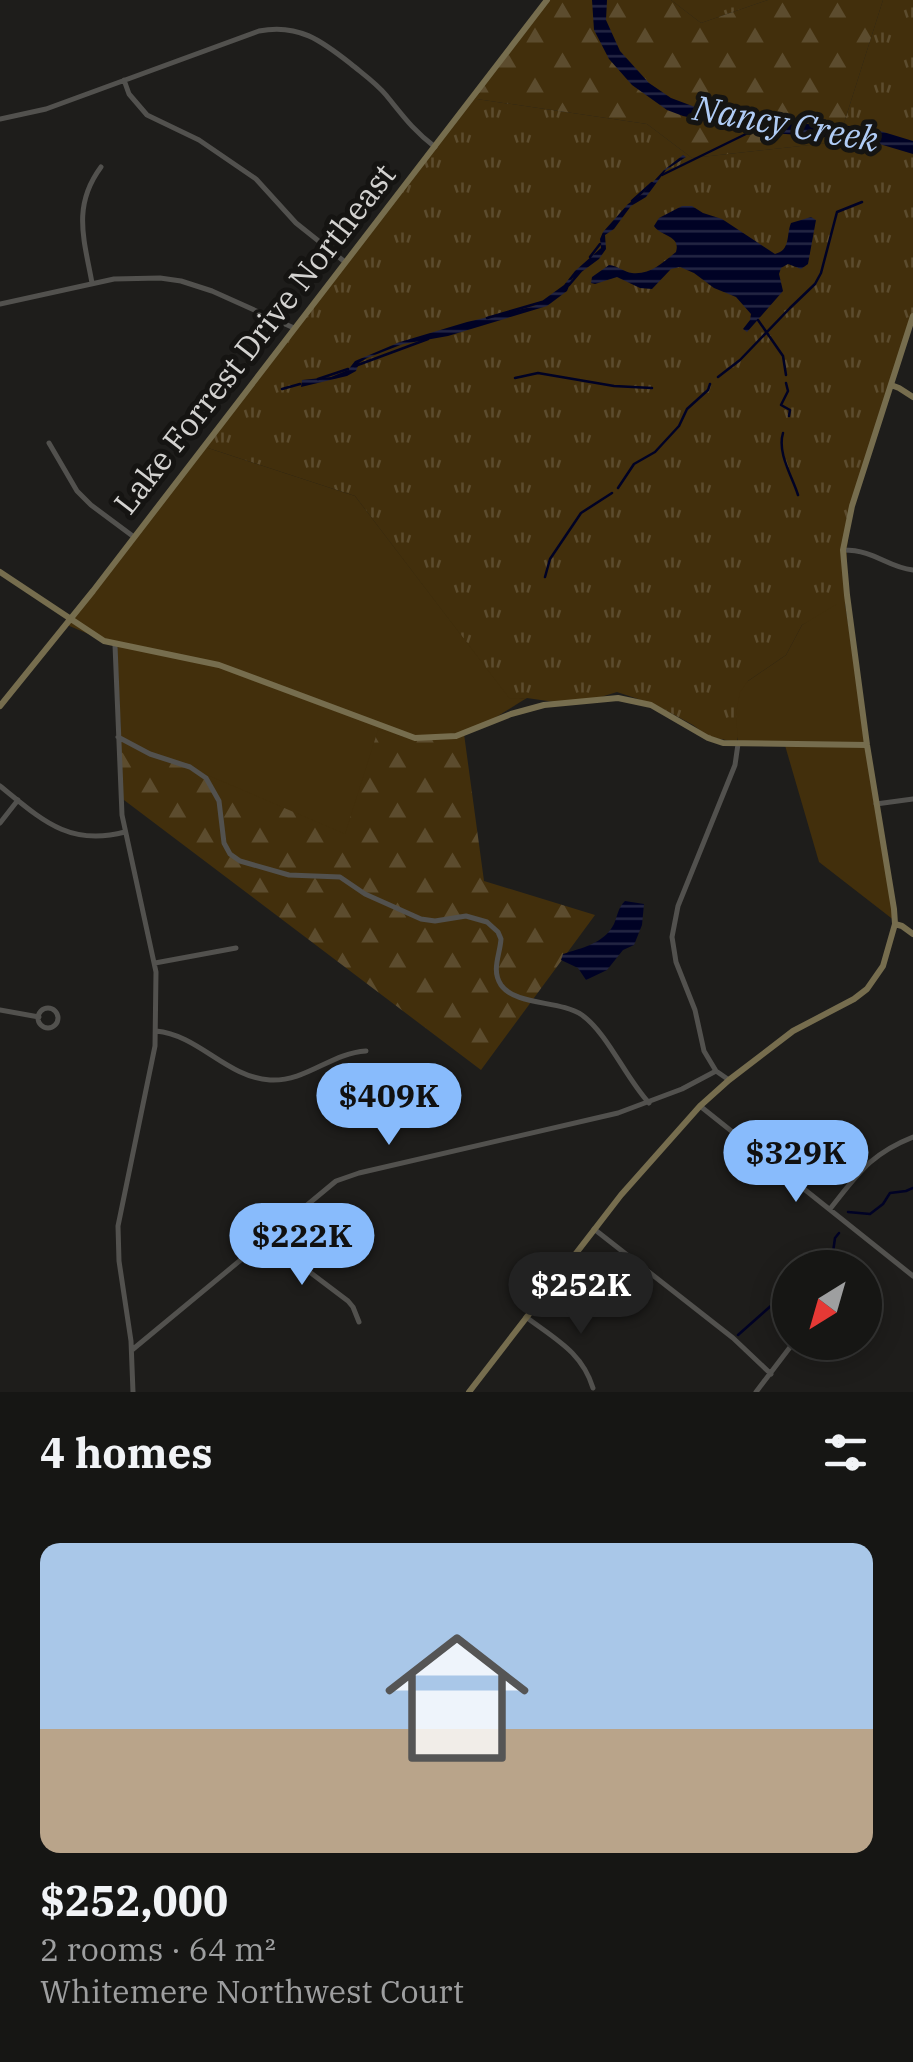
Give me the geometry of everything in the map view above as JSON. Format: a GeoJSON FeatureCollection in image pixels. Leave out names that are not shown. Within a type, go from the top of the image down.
{"type":"FeatureCollection","features":[{"type":"Feature","properties":{"kind":"street","name":"Lake Forrest Drive Northeast"},"geometry":{"type":"LineString","coordinates":[[0,706],[547,0]]}},
{"type":"Feature","properties":{"kind":"street"},"geometry":{"type":"LineString","coordinates":[[0,119],[46,109],[259,31],[277,28],[296,30],[322,41],[374,82],[408,124],[434,147]]}},
{"type":"Feature","properties":{"kind":"street"},"geometry":{"type":"LineString","coordinates":[[124,80],[129,94],[147,115],[199,140],[256,179],[296,222],[345,262]]}},
{"type":"Feature","properties":{"kind":"street"},"geometry":{"type":"LineString","coordinates":[[92,283],[82,214],[88,188],[101,167]]}},
{"type":"Feature","properties":{"kind":"street"},"geometry":{"type":"LineString","coordinates":[[0,304],[137,277],[181,281],[212,290],[294,328]]}},
{"type":"Feature","properties":{"kind":"street"},"geometry":{"type":"LineString","coordinates":[[469,1392],[647,1163],[700,1106],[794,1031],[854,999],[867,989],[883,966],[895,924],[894,909],[867,745],[843,550],[852,506],[913,316]]}},
{"type":"Feature","properties":{"kind":"street"},"geometry":{"type":"LineString","coordinates":[[891,386],[913,397]]}},
{"type":"Feature","properties":{"kind":"street"},"geometry":{"type":"LineString","coordinates":[[49,443],[84,498],[134,537]]}},
{"type":"Feature","properties":{"kind":"street"},"geometry":{"type":"LineString","coordinates":[[843,550],[866,551],[913,570]]}},
{"type":"Feature","properties":{"kind":"street"},"geometry":{"type":"LineString","coordinates":[[0,572],[94,636],[219,666],[415,738],[456,736],[544,705],[618,698],[651,704],[708,738],[738,744],[867,745]]}},
{"type":"Feature","properties":{"kind":"street"},"geometry":{"type":"LineString","coordinates":[[115,644],[120,798],[155,963],[156,1031],[118,1226],[134,1392]]}},
{"type":"Feature","properties":{"kind":"street"},"geometry":{"type":"LineString","coordinates":[[118,737],[150,754],[190,767],[206,778],[219,801],[224,844],[240,861],[289,875],[340,877],[366,894],[421,919],[466,916],[492,925],[501,939],[496,970],[503,988],[514,995],[566,1007],[585,1017],[649,1102]]}},
{"type":"Feature","properties":{"kind":"street"},"geometry":{"type":"LineString","coordinates":[[728,1080],[716,1071],[704,1051],[672,937],[678,906],[735,765],[738,744]]}},
{"type":"Feature","properties":{"kind":"street"},"geometry":{"type":"LineString","coordinates":[[0,786],[48,823],[70,834],[96,837],[125,832]]}},
{"type":"Feature","properties":{"kind":"street"},"geometry":{"type":"LineString","coordinates":[[876,804],[913,799]]}},
{"type":"Feature","properties":{"kind":"street"},"geometry":{"type":"LineString","coordinates":[[0,823],[18,800]]}},
{"type":"Feature","properties":{"kind":"street"},"geometry":{"type":"LineString","coordinates":[[895,924],[913,934]]}},
{"type":"Feature","properties":{"kind":"street"},"geometry":{"type":"LineString","coordinates":[[155,963],[236,948]]}},
{"type":"Feature","properties":{"kind":"street"},"geometry":{"type":"LineString","coordinates":[[0,1010],[38,1017]]}},
{"type":"Feature","properties":{"kind":"street"},"geometry":{"type":"LineString","coordinates":[[156,1031],[180,1036],[228,1066],[268,1080],[300,1076],[345,1054],[366,1051]]}},
{"type":"Feature","properties":{"kind":"street"},"geometry":{"type":"LineString","coordinates":[[132,1350],[342,1178],[584,1123],[682,1089],[716,1071]]}},
{"type":"Feature","properties":{"kind":"street"},"geometry":{"type":"LineString","coordinates":[[700,1106],[913,1276]]}},
{"type":"Feature","properties":{"kind":"street"},"geometry":{"type":"LineString","coordinates":[[830,1210],[879,1153],[913,1137]]}},
{"type":"Feature","properties":{"kind":"street"},"geometry":{"type":"LineString","coordinates":[[594,1229],[733,1338],[771,1374]]}},
{"type":"Feature","properties":{"kind":"street"},"geometry":{"type":"LineString","coordinates":[[266,1239],[348,1302],[359,1322]]}},
{"type":"Feature","properties":{"kind":"street"},"geometry":{"type":"LineString","coordinates":[[526,1318],[580,1359],[593,1388]]}},
{"type":"Feature","properties":{"kind":"street"},"geometry":{"type":"LineString","coordinates":[[756,1392],[781,1360]]}},
{"type":"Feature","properties":{"kind":"green space"},"geometry":{"type":"Polygon","coordinates":[[[546,0],[671,0],[701,23],[768,0],[883,0],[838,142],[692,158],[647,124],[470,98],[546,0]]]}},
{"type":"Feature","properties":{"kind":"green space"},"geometry":{"type":"Polygon","coordinates":[[[671,0],[768,0],[701,23],[671,0]]]}},
{"type":"Feature","properties":{"kind":"green space"},"geometry":{"type":"Polygon","coordinates":[[[883,0],[913,0],[913,322],[851,510],[845,604],[802,625],[786,655],[748,681],[737,742],[709,737],[656,705],[617,692],[575,705],[527,698],[510,700],[355,496],[205,447],[470,98],[647,124],[692,158],[838,142],[883,0]]]}},
{"type":"Feature","properties":{"kind":"green space"},"geometry":{"type":"Polygon","coordinates":[[[205,447],[355,496],[510,699],[527,698],[457,736],[423,739],[378,730],[345,834],[121,738],[117,646],[67,625],[205,447]]]}},
{"type":"Feature","properties":{"kind":"green space"},"geometry":{"type":"Polygon","coordinates":[[[837,604],[845,604],[895,921],[819,862],[784,742],[738,742],[736,714],[740,692],[748,681],[786,655],[802,625],[837,604]]]}},
{"type":"Feature","properties":{"kind":"green space"},"geometry":{"type":"Polygon","coordinates":[[[378,729],[408,738],[464,734],[484,881],[595,915],[481,1070],[120,797],[121,738],[378,729]]]}},
{"type":"Feature","properties":{"kind":"water","name":"Nancy Creek"},"geometry":{"type":"Polygon","coordinates":[[[592,0],[607,0],[606,20],[620,51],[649,83],[671,98],[703,110],[771,122],[867,127],[913,141],[913,154],[866,140],[759,132],[667,110],[632,85],[609,59],[594,30],[592,0]]]}},
{"type":"Feature","properties":{"kind":"water"},"geometry":{"type":"Polygon","coordinates":[[[683,155],[686,157],[666,170],[646,197],[631,206],[605,235],[606,249],[599,259],[572,279],[567,291],[547,306],[448,336],[403,344],[367,358],[347,376],[301,387],[302,380],[331,377],[348,370],[355,361],[400,342],[535,306],[564,285],[601,248],[603,232],[628,204],[642,194],[664,170],[683,155]]]}},
{"type":"Feature","properties":{"kind":"water"},"geometry":{"type":"Polygon","coordinates":[[[682,206],[692,206],[722,219],[775,254],[786,246],[791,223],[811,217],[816,220],[808,264],[801,269],[788,264],[781,268],[783,291],[747,332],[743,329],[751,314],[736,297],[680,267],[671,269],[652,289],[617,277],[591,283],[592,277],[609,265],[632,273],[645,272],[676,252],[676,242],[654,226],[659,218],[682,206]]]}},
{"type":"Feature","properties":{"kind":"water"},"geometry":{"type":"Polygon","coordinates":[[[625,901],[644,904],[642,925],[634,945],[623,950],[607,970],[586,980],[578,968],[561,960],[563,954],[592,944],[610,931],[625,901]]]}},
{"type":"Feature","properties":{"kind":"waterway","name":"Nancy Creek"},"geometry":{"type":"LineString","coordinates":[[662,175],[754,130]]}},
{"type":"Feature","properties":{"kind":"waterway"},"geometry":{"type":"LineString","coordinates":[[632,201],[652,183]]}},
{"type":"Feature","properties":{"kind":"waterway"},"geometry":{"type":"LineString","coordinates":[[718,377],[815,284],[837,212],[862,202]]}},
{"type":"Feature","properties":{"kind":"waterway"},"geometry":{"type":"LineString","coordinates":[[590,257],[600,244]]}},
{"type":"Feature","properties":{"kind":"waterway"},"geometry":{"type":"LineString","coordinates":[[569,285],[580,272]]}},
{"type":"Feature","properties":{"kind":"waterway"},"geometry":{"type":"LineString","coordinates":[[487,318],[542,302]]}},
{"type":"Feature","properties":{"kind":"waterway"},"geometry":{"type":"LineString","coordinates":[[758,320],[783,356],[786,375]]}},
{"type":"Feature","properties":{"kind":"waterway"},"geometry":{"type":"LineString","coordinates":[[355,366],[428,339]]}},
{"type":"Feature","properties":{"kind":"waterway"},"geometry":{"type":"LineString","coordinates":[[318,379],[348,369]]}},
{"type":"Feature","properties":{"kind":"waterway"},"geometry":{"type":"LineString","coordinates":[[515,378],[538,373],[652,388]]}},
{"type":"Feature","properties":{"kind":"waterway"},"geometry":{"type":"LineString","coordinates":[[786,383],[788,391],[781,405],[790,410],[789,416]]}},
{"type":"Feature","properties":{"kind":"waterway"},"geometry":{"type":"LineString","coordinates":[[282,389],[300,384]]}},
{"type":"Feature","properties":{"kind":"waterway"},"geometry":{"type":"LineString","coordinates":[[618,488],[634,464],[655,452],[679,426],[687,409],[710,384]]}},
{"type":"Feature","properties":{"kind":"waterway"},"geometry":{"type":"LineString","coordinates":[[783,433],[784,456],[798,495]]}},
{"type":"Feature","properties":{"kind":"waterway"},"geometry":{"type":"LineString","coordinates":[[545,577],[550,559],[581,513],[612,493]]}},
{"type":"Feature","properties":{"kind":"waterway"},"geometry":{"type":"LineString","coordinates":[[848,1212],[870,1214],[890,1193],[913,1188]]}},
{"type":"Feature","properties":{"kind":"waterway"},"geometry":{"type":"LineString","coordinates":[[833,1250],[839,1233]]}},
{"type":"Feature","properties":{"kind":"waterway"},"geometry":{"type":"LineString","coordinates":[[738,1335],[772,1305]]}}]}
